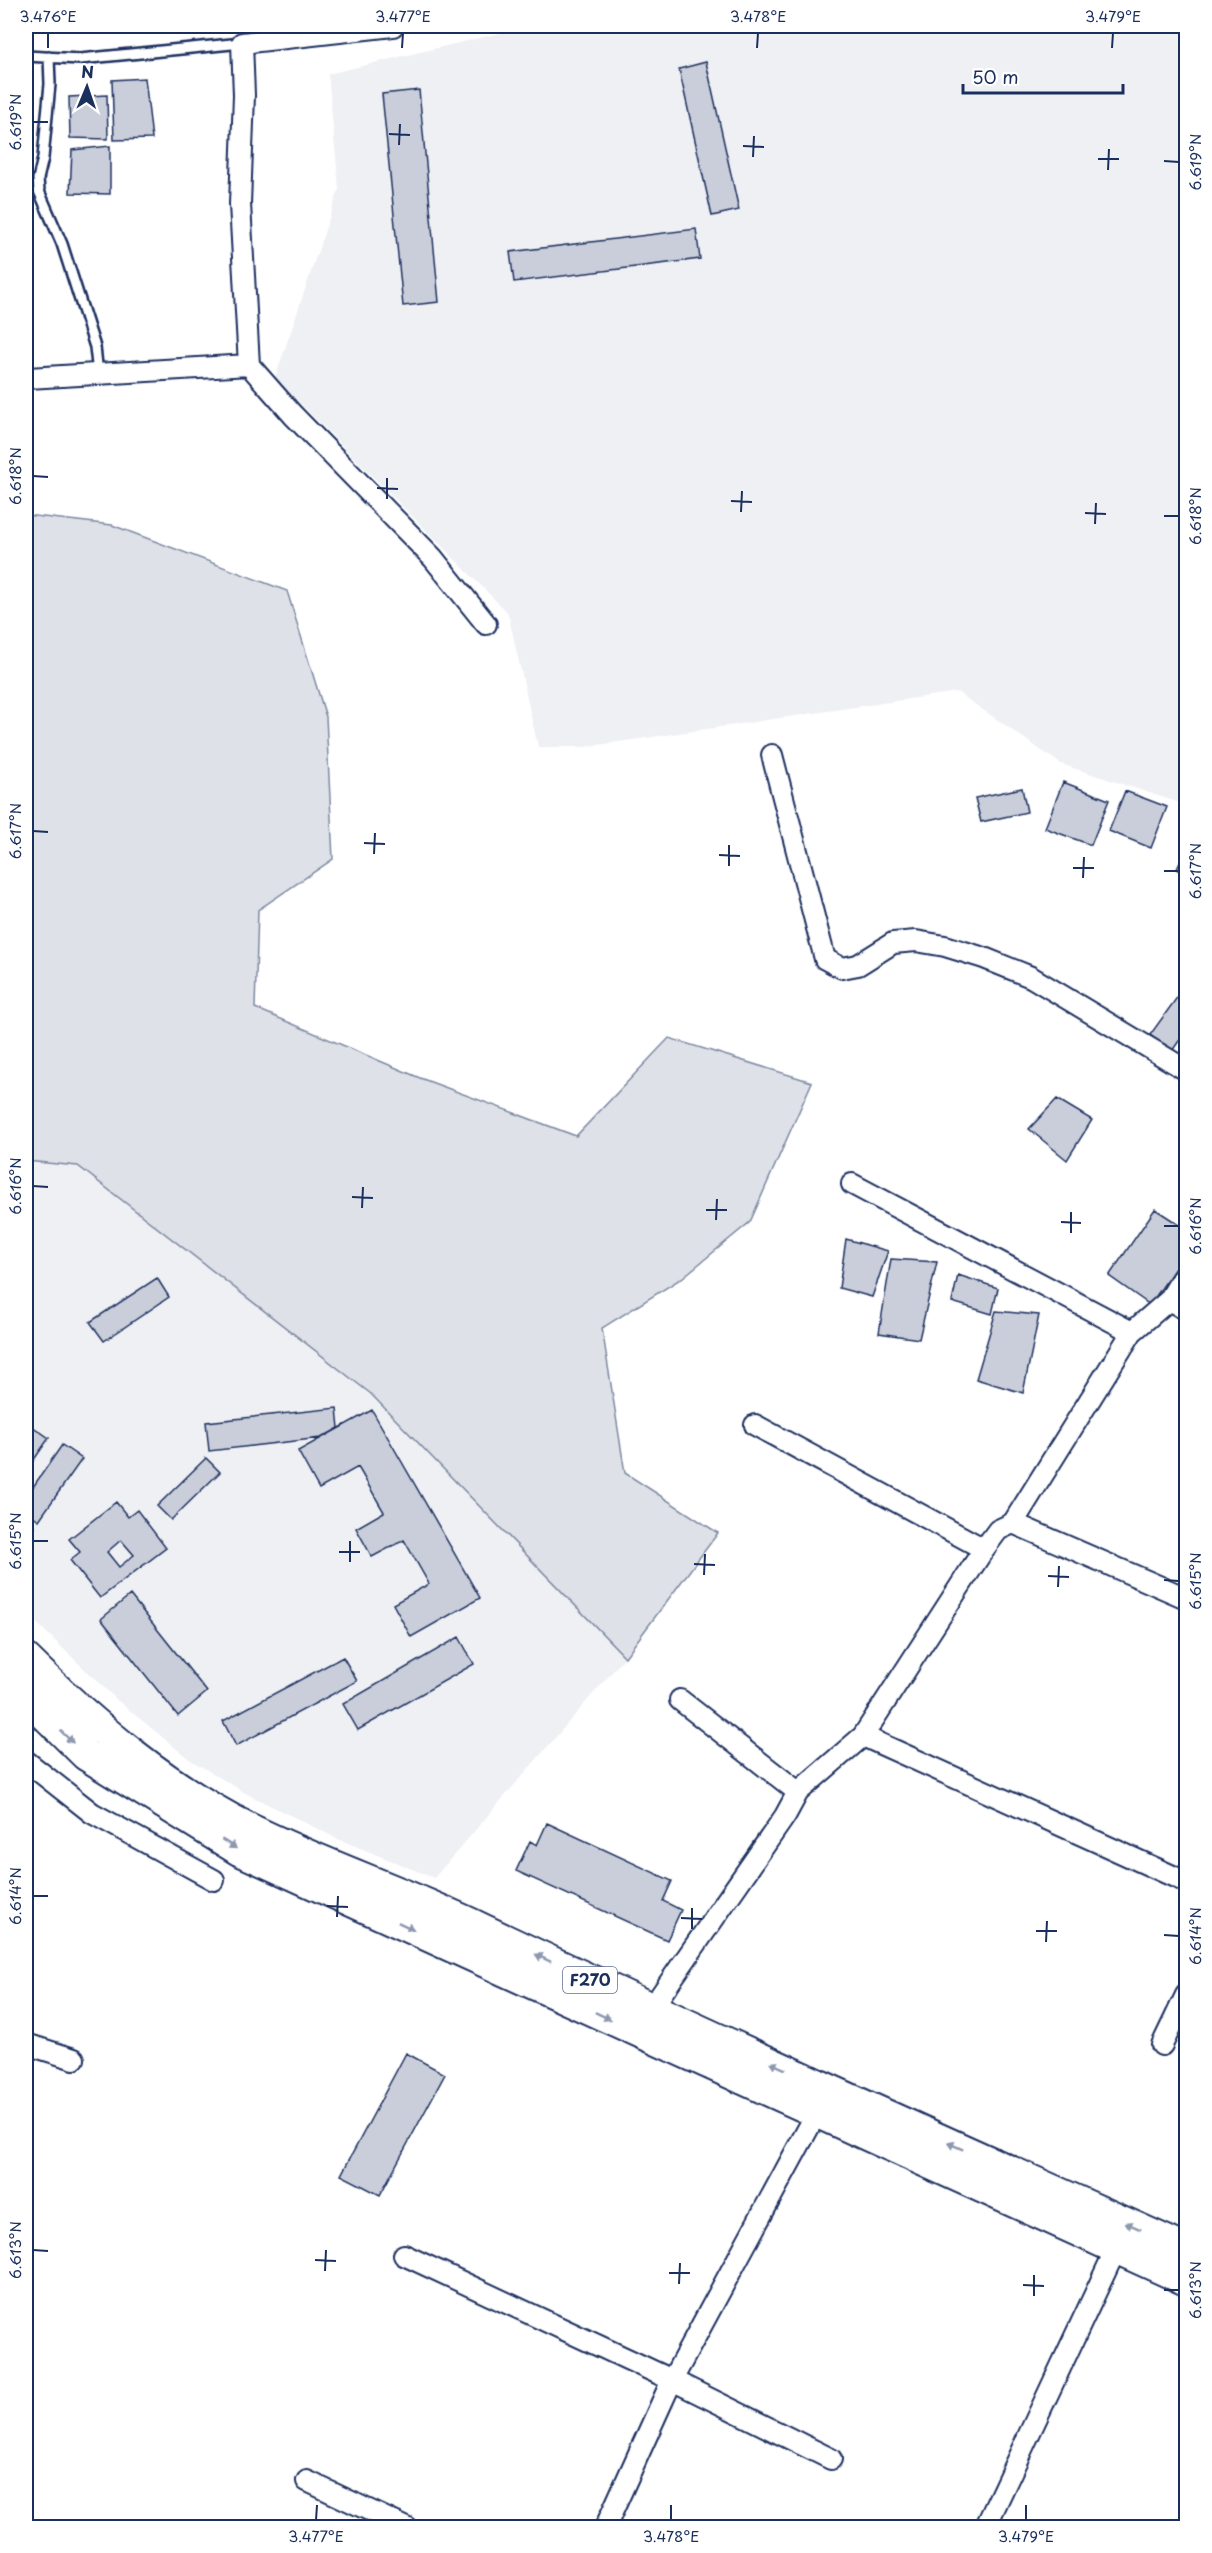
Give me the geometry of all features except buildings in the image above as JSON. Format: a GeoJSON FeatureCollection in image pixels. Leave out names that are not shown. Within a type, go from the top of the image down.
{"type":"FeatureCollection","features":[{"type":"Feature","properties":{"kind":"main road","name":"F270"},"geometry":{"type":"LineString","coordinates":[[26,1659],[67,1700],[152,1771],[240,1823],[464,1920],[651,2009],[1186,2250]]}},
{"type":"Feature","properties":{"kind":"main road","name":"F270"},"geometry":{"type":"LineString","coordinates":[[26,1696],[86,1755],[239,1850],[816,2114],[1186,2280]]}},
{"type":"Feature","properties":{"kind":"main road"},"geometry":{"type":"LineString","coordinates":[[452,1947],[464,1920]]}},
{"type":"Feature","properties":{"kind":"street"},"geometry":{"type":"LineString","coordinates":[[393,26],[242,43],[244,95],[240,204],[249,365],[293,415],[433,558],[486,624]]}},
{"type":"Feature","properties":{"kind":"street"},"geometry":{"type":"LineString","coordinates":[[28,378],[249,365]]}},
{"type":"Feature","properties":{"kind":"street"},"geometry":{"type":"LineString","coordinates":[[772,755],[825,959],[842,968],[858,965],[893,943],[916,941],[984,958],[1031,977],[1186,1070]]}},
{"type":"Feature","properties":{"kind":"street"},"geometry":{"type":"LineString","coordinates":[[852,1185],[1132,1332]]}},
{"type":"Feature","properties":{"kind":"street"},"geometry":{"type":"LineString","coordinates":[[651,2009],[784,1816],[798,1792],[863,1736],[984,1549],[998,1530],[1013,1522],[1132,1332],[1178,1305],[1186,1272]]}},
{"type":"Feature","properties":{"kind":"street"},"geometry":{"type":"LineString","coordinates":[[755,1425],[984,1549]]}},
{"type":"Feature","properties":{"kind":"street"},"geometry":{"type":"LineString","coordinates":[[1013,1522],[1186,1598]]}},
{"type":"Feature","properties":{"kind":"street"},"geometry":{"type":"LineString","coordinates":[[680,1700],[798,1792]]}},
{"type":"Feature","properties":{"kind":"street"},"geometry":{"type":"LineString","coordinates":[[863,1736],[1186,1882]]}},
{"type":"Feature","properties":{"kind":"street"},"geometry":{"type":"LineString","coordinates":[[26,1761],[92,1813],[214,1880]]}},
{"type":"Feature","properties":{"kind":"street"},"geometry":{"type":"LineString","coordinates":[[1162,2045],[1186,1995]]}},
{"type":"Feature","properties":{"kind":"street"},"geometry":{"type":"LineString","coordinates":[[26,2044],[74,2059]]}},
{"type":"Feature","properties":{"kind":"street"},"geometry":{"type":"LineString","coordinates":[[605,2528],[672,2380],[816,2114]]}},
{"type":"Feature","properties":{"kind":"street"},"geometry":{"type":"LineString","coordinates":[[989,2526],[1116,2248]]}},
{"type":"Feature","properties":{"kind":"street"},"geometry":{"type":"LineString","coordinates":[[404,2255],[672,2380],[831,2459]]}},
{"type":"Feature","properties":{"kind":"street"},"geometry":{"type":"LineString","coordinates":[[307,2481],[407,2528]]}},
{"type":"Feature","properties":{"kind":"lane"},"geometry":{"type":"LineString","coordinates":[[26,56],[80,59],[242,43]]}},
{"type":"Feature","properties":{"kind":"lane"},"geometry":{"type":"LineString","coordinates":[[49,57],[50,84],[43,158],[38,179],[39,191],[62,244],[95,347],[98,374]]}},
{"type":"Feature","properties":{"kind":"shaded area"},"geometry":{"type":"Polygon","coordinates":[[[530,26],[1186,26],[1186,805],[1061,764],[957,692],[585,747],[538,747],[508,613],[275,378],[339,189],[328,74],[530,26]]]}},
{"type":"Feature","properties":{"kind":"shaded area"},"geometry":{"type":"Polygon","coordinates":[[[26,515],[112,525],[287,591],[326,717],[333,859],[258,910],[255,1008],[420,1078],[576,1136],[669,1038],[812,1082],[750,1222],[682,1278],[602,1328],[625,1473],[718,1533],[625,1657],[371,1394],[78,1166],[26,1161],[26,515]]]}},
{"type":"Feature","properties":{"kind":"shaded area"},"geometry":{"type":"Polygon","coordinates":[[[26,1161],[77,1166],[371,1394],[625,1657],[434,1878],[338,1839],[247,1794],[189,1759],[117,1700],[26,1613],[26,1161]]]}}]}
